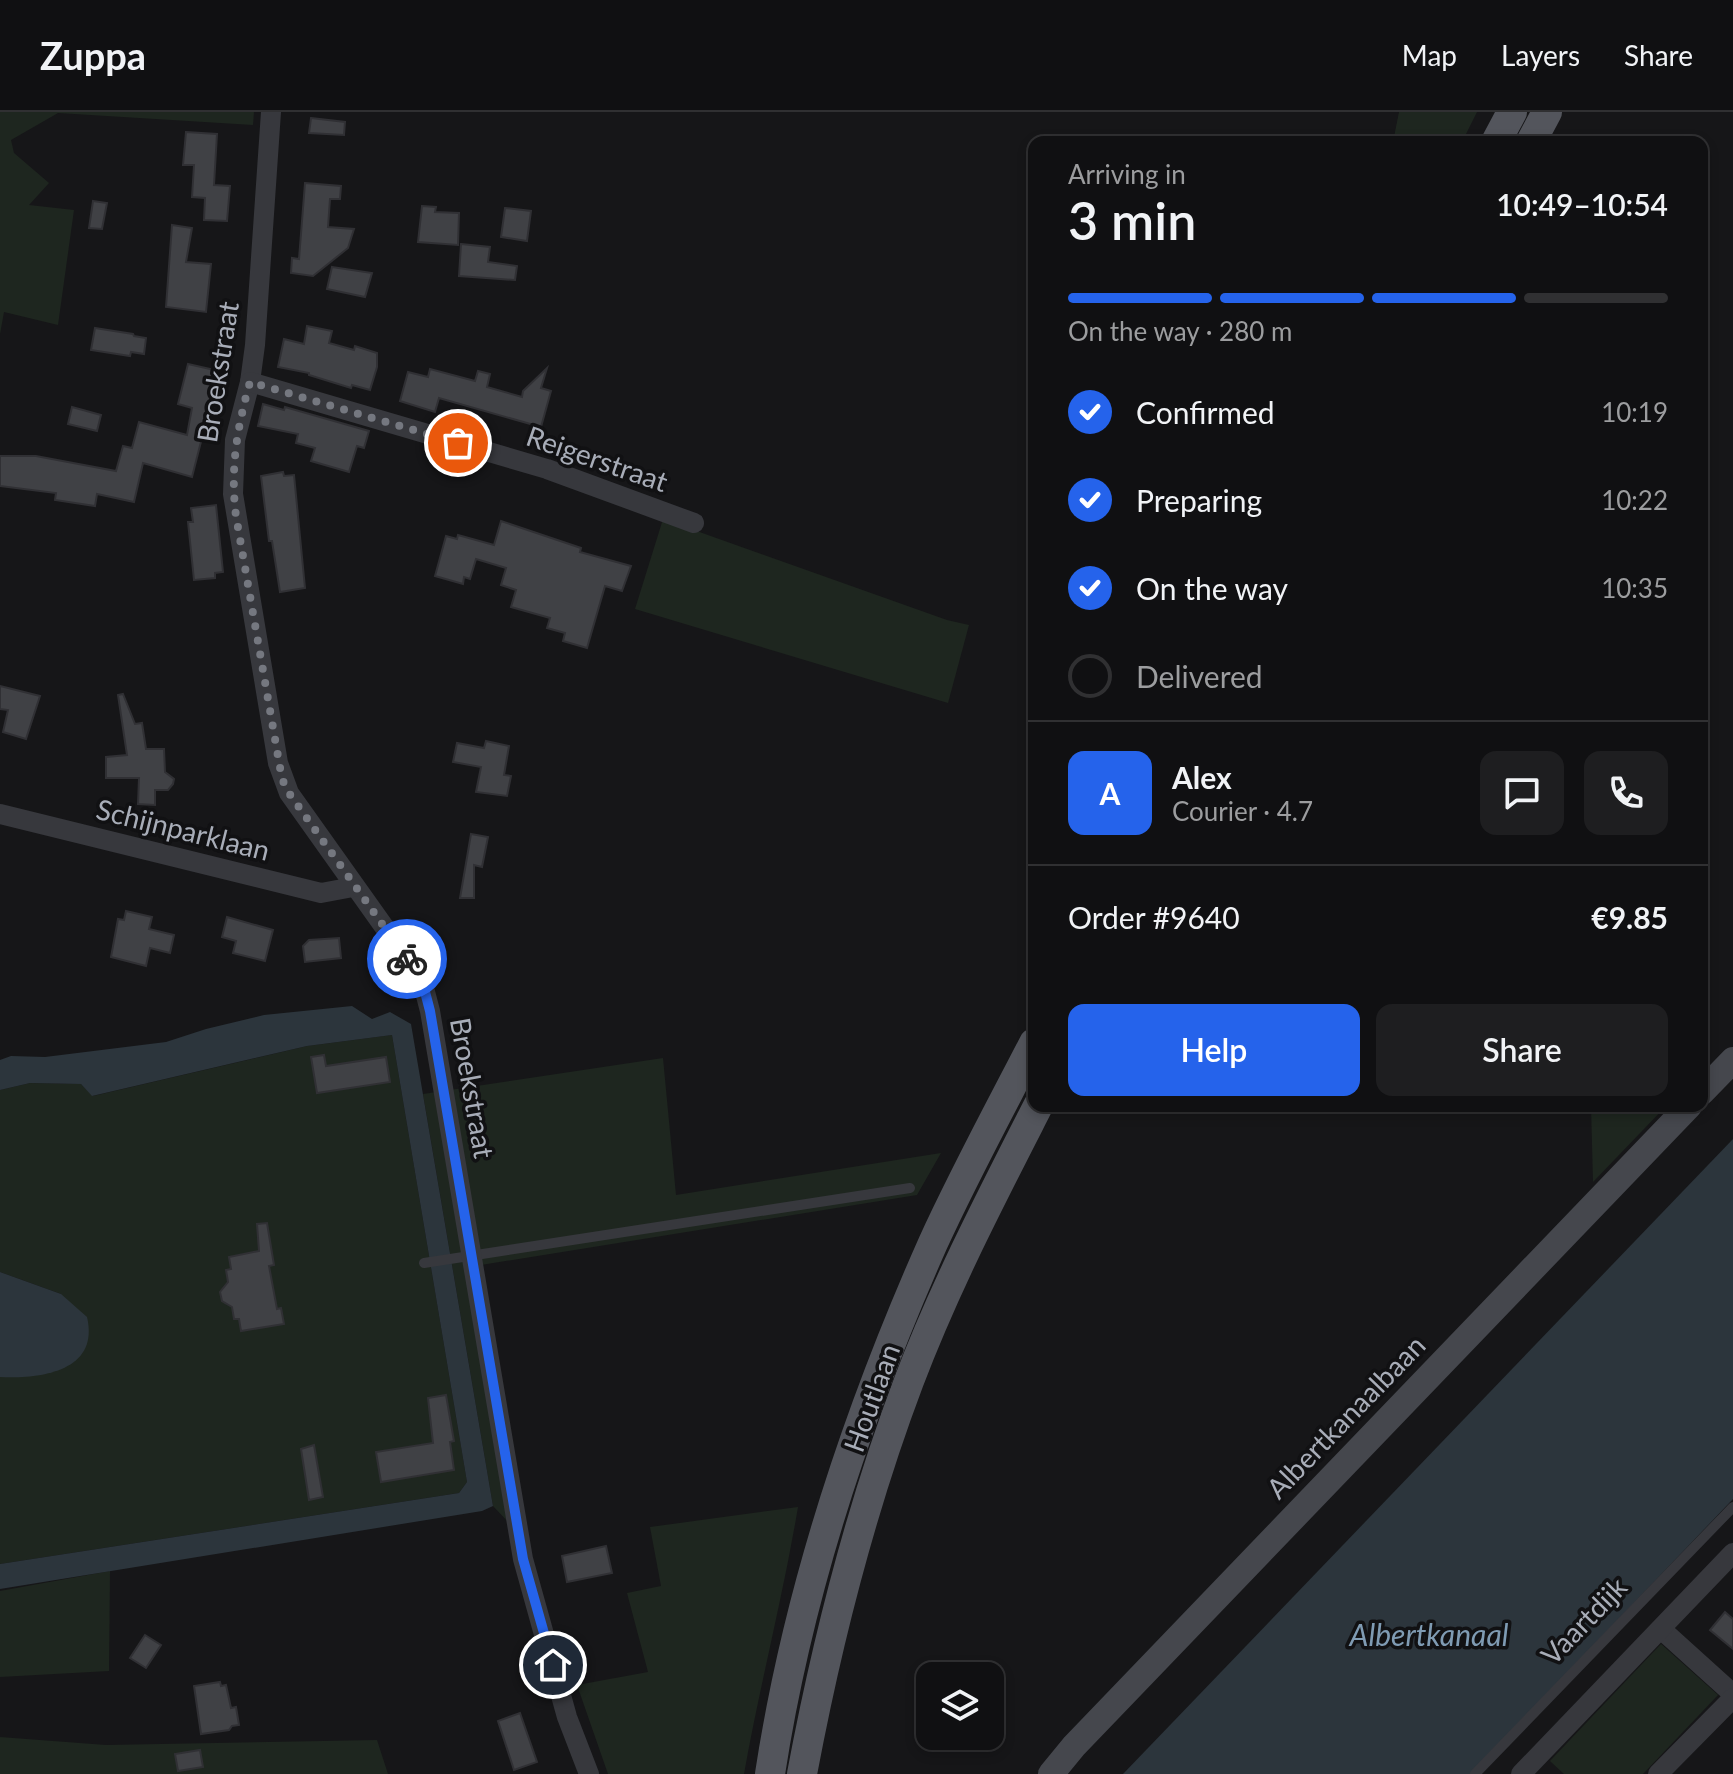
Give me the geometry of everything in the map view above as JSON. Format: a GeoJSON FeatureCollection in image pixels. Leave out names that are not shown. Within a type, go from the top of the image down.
{"type":"FeatureCollection","features":[{"type":"Feature","properties":{"kind":"main road"},"geometry":{"type":"LineString","coordinates":[[1499,136],[1512,112]]}},
{"type":"Feature","properties":{"kind":"main road"},"geometry":{"type":"LineString","coordinates":[[1534,136],[1547,112]]}},
{"type":"Feature","properties":{"kind":"main road","name":"Houtlaan"},"geometry":{"type":"LineString","coordinates":[[770,1774],[780,1707],[805,1603],[879,1371],[950,1208],[1028,1055]]}},
{"type":"Feature","properties":{"kind":"main road","name":"Houtlaan"},"geometry":{"type":"LineString","coordinates":[[802,1774],[836,1612],[909,1381],[962,1255],[1035,1112]]}},
{"type":"Feature","properties":{"kind":"street","name":"Broekstraat"},"geometry":{"type":"LineString","coordinates":[[271,112],[257,320],[250,382],[235,440],[233,494],[278,763],[289,793],[407,959],[424,988],[430,1011],[463,1256],[523,1559],[567,1717],[589,1774]]}},
{"type":"Feature","properties":{"kind":"street","name":"Reigerstraat"},"geometry":{"type":"LineString","coordinates":[[250,382],[547,469],[694,523]]}},
{"type":"Feature","properties":{"kind":"street","name":"Schijnparklaan"},"geometry":{"type":"LineString","coordinates":[[0,814],[321,893],[353,887]]}},
{"type":"Feature","properties":{"kind":"street"},"geometry":{"type":"LineString","coordinates":[[1708,1086],[1733,1060]]}},
{"type":"Feature","properties":{"kind":"street","name":"Albertkanaalbaan"},"geometry":{"type":"LineString","coordinates":[[1051,1774],[1074,1746],[1683,1112]]}},
{"type":"Feature","properties":{"kind":"street"},"geometry":{"type":"LineString","coordinates":[[1533,1770],[1733,1553]]}},
{"type":"Feature","properties":{"kind":"street"},"geometry":{"type":"LineString","coordinates":[[1658,1774],[1733,1696],[1661,1629]]}},
{"type":"Feature","properties":{"kind":"lane"},"geometry":{"type":"LineString","coordinates":[[424,1263],[910,1188]]}},
{"type":"Feature","properties":{"kind":"lane","name":"Vaartdijk"},"geometry":{"type":"LineString","coordinates":[[1475,1774],[1733,1507]]}},
{"type":"Feature","properties":{"kind":"shaded area"},"geometry":{"type":"Polygon","coordinates":[[[0,112],[254,112],[253,125],[58,113],[11,140],[14,153],[49,183],[29,205],[74,210],[58,325],[4,312],[0,334],[0,112]]]}},
{"type":"Feature","properties":{"kind":"shaded area"},"geometry":{"type":"Polygon","coordinates":[[[1399,112],[1477,112],[1465,136],[1394,136],[1399,112]]]}},
{"type":"Feature","properties":{"kind":"shaded area"},"geometry":{"type":"Polygon","coordinates":[[[663,519],[947,620],[969,625],[948,703],[635,609],[663,519]]]}},
{"type":"Feature","properties":{"kind":"shaded area"},"geometry":{"type":"Polygon","coordinates":[[[392,1035],[467,1482],[459,1493],[0,1564],[0,1377],[38,1375],[61,1294],[0,1272],[0,1090],[30,1083],[81,1084],[93,1096],[307,1046],[392,1035]]]}},
{"type":"Feature","properties":{"kind":"shaded area"},"geometry":{"type":"Polygon","coordinates":[[[663,1058],[676,1195],[941,1153],[917,1195],[481,1265],[529,1544],[493,1506],[423,1094],[663,1058]]]}},
{"type":"Feature","properties":{"kind":"shaded area"},"geometry":{"type":"Polygon","coordinates":[[[1591,1112],[1660,1112],[1593,1182],[1591,1112]]]}},
{"type":"Feature","properties":{"kind":"shaded area"},"geometry":{"type":"Polygon","coordinates":[[[798,1507],[744,1774],[608,1774],[577,1685],[648,1672],[627,1593],[661,1586],[650,1527],[798,1507]]]}},
{"type":"Feature","properties":{"kind":"shaded area"},"geometry":{"type":"Polygon","coordinates":[[[110,1571],[109,1671],[0,1677],[0,1591],[110,1571]]]}},
{"type":"Feature","properties":{"kind":"shaded area"},"geometry":{"type":"Polygon","coordinates":[[[1661,1644],[1718,1695],[1643,1774],[1564,1774],[1550,1761],[1661,1644]]]}},
{"type":"Feature","properties":{"kind":"shaded area"},"geometry":{"type":"Polygon","coordinates":[[[0,1737],[106,1745],[377,1740],[388,1774],[0,1774],[0,1737]]]}},
{"type":"Feature","properties":{"kind":"water"},"geometry":{"type":"Polygon","coordinates":[[[352,1006],[372,1019],[390,1012],[411,1024],[493,1506],[482,1511],[0,1589],[0,1564],[459,1493],[467,1482],[392,1035],[307,1046],[92,1096],[81,1084],[30,1083],[0,1090],[0,1060],[11,1056],[45,1057],[166,1042],[264,1015],[352,1006]]]}},
{"type":"Feature","properties":{"kind":"water","name":"Albertkanaal"},"geometry":{"type":"Polygon","coordinates":[[[1733,1139],[1733,1499],[1471,1774],[1123,1774],[1733,1139]]]}},
{"type":"Feature","properties":{"kind":"water"},"geometry":{"type":"Polygon","coordinates":[[[0,1272],[61,1294],[87,1317],[89,1335],[84,1350],[75,1361],[48,1373],[0,1377],[0,1272]]]}},
{"type":"Feature","properties":{"kind":"building"},"geometry":{"type":"Polygon","coordinates":[[[311,118],[345,122],[344,135],[309,133],[311,118]]]}},
{"type":"Feature","properties":{"kind":"building"},"geometry":{"type":"Polygon","coordinates":[[[186,132],[217,134],[214,185],[230,186],[227,221],[204,220],[205,198],[192,197],[194,165],[183,165],[186,132]]]}},
{"type":"Feature","properties":{"kind":"building"},"geometry":{"type":"Polygon","coordinates":[[[305,183],[341,186],[340,199],[330,199],[328,227],[354,229],[348,248],[313,276],[291,273],[292,258],[299,259],[305,183]]]}},
{"type":"Feature","properties":{"kind":"building"},"geometry":{"type":"Polygon","coordinates":[[[93,201],[107,203],[102,229],[89,228],[93,201]]]}},
{"type":"Feature","properties":{"kind":"building"},"geometry":{"type":"Polygon","coordinates":[[[422,206],[436,207],[435,212],[459,213],[458,245],[418,242],[422,206]]]}},
{"type":"Feature","properties":{"kind":"building"},"geometry":{"type":"Polygon","coordinates":[[[505,208],[531,211],[527,241],[501,237],[505,208]]]}},
{"type":"Feature","properties":{"kind":"building"},"geometry":{"type":"Polygon","coordinates":[[[172,225],[192,228],[186,262],[211,264],[206,312],[166,307],[172,225]]]}},
{"type":"Feature","properties":{"kind":"building"},"geometry":{"type":"Polygon","coordinates":[[[461,244],[490,247],[488,262],[517,266],[515,280],[459,276],[461,244]]]}},
{"type":"Feature","properties":{"kind":"building"},"geometry":{"type":"Polygon","coordinates":[[[332,267],[372,273],[365,297],[327,289],[332,267]]]}},
{"type":"Feature","properties":{"kind":"building"},"geometry":{"type":"Polygon","coordinates":[[[307,326],[332,331],[329,343],[377,353],[377,367],[370,390],[352,385],[351,388],[309,373],[278,367],[284,339],[304,344],[307,326]]]}},
{"type":"Feature","properties":{"kind":"building"},"geometry":{"type":"Polygon","coordinates":[[[95,328],[146,338],[144,354],[131,352],[130,356],[91,350],[95,328]]]}},
{"type":"Feature","properties":{"kind":"building"},"geometry":{"type":"Polygon","coordinates":[[[188,364],[219,371],[192,477],[143,463],[134,502],[97,494],[95,506],[55,500],[56,493],[0,486],[0,456],[36,456],[116,471],[123,446],[132,448],[139,422],[187,435],[192,408],[178,404],[188,364]]]}},
{"type":"Feature","properties":{"kind":"building"},"geometry":{"type":"Polygon","coordinates":[[[547,368],[541,388],[551,391],[541,427],[439,398],[435,412],[400,401],[408,372],[428,377],[430,369],[475,381],[478,371],[490,374],[487,387],[522,397],[523,391],[547,368]]]}},
{"type":"Feature","properties":{"kind":"building"},"geometry":{"type":"Polygon","coordinates":[[[263,404],[284,410],[285,407],[369,431],[364,448],[357,446],[349,472],[311,461],[315,448],[296,443],[298,434],[258,426],[263,404]]]}},
{"type":"Feature","properties":{"kind":"building"},"geometry":{"type":"Polygon","coordinates":[[[72,407],[101,415],[97,431],[68,424],[72,407]]]}},
{"type":"Feature","properties":{"kind":"building"},"geometry":{"type":"Polygon","coordinates":[[[283,472],[284,476],[294,475],[305,588],[280,592],[272,541],[269,541],[261,476],[283,472]]]}},
{"type":"Feature","properties":{"kind":"building"},"geometry":{"type":"Polygon","coordinates":[[[216,505],[223,572],[215,573],[215,578],[194,580],[188,522],[193,522],[191,508],[216,505]]]}},
{"type":"Feature","properties":{"kind":"building"},"geometry":{"type":"Polygon","coordinates":[[[501,521],[581,548],[580,552],[631,566],[622,591],[605,586],[587,648],[563,641],[565,633],[547,628],[550,618],[511,607],[516,590],[501,585],[506,568],[476,559],[470,579],[464,577],[463,584],[435,576],[446,536],[457,539],[458,535],[494,545],[501,521]]]}},
{"type":"Feature","properties":{"kind":"building"},"geometry":{"type":"Polygon","coordinates":[[[0,686],[40,696],[26,739],[3,732],[8,710],[0,709],[0,686]]]}},
{"type":"Feature","properties":{"kind":"building"},"geometry":{"type":"Polygon","coordinates":[[[123,694],[135,724],[142,723],[146,749],[164,749],[165,772],[174,779],[168,790],[155,790],[155,805],[138,804],[139,778],[106,778],[106,757],[127,755],[118,695],[123,694]]]}},
{"type":"Feature","properties":{"kind":"building"},"geometry":{"type":"Polygon","coordinates":[[[486,741],[509,746],[504,775],[511,776],[507,796],[476,792],[481,767],[453,762],[457,743],[484,748],[486,741]]]}},
{"type":"Feature","properties":{"kind":"building"},"geometry":{"type":"Polygon","coordinates":[[[471,834],[488,837],[482,867],[474,865],[474,898],[460,898],[471,834]]]}},
{"type":"Feature","properties":{"kind":"building"},"geometry":{"type":"Polygon","coordinates":[[[126,911],[152,917],[149,929],[174,935],[170,953],[150,948],[146,966],[111,957],[118,919],[124,920],[126,911]]]}},
{"type":"Feature","properties":{"kind":"building"},"geometry":{"type":"Polygon","coordinates":[[[227,917],[273,930],[265,961],[233,953],[236,941],[222,937],[227,917]]]}},
{"type":"Feature","properties":{"kind":"building"},"geometry":{"type":"Polygon","coordinates":[[[339,938],[341,958],[305,962],[303,946],[309,940],[339,938]]]}},
{"type":"Feature","properties":{"kind":"building"},"geometry":{"type":"Polygon","coordinates":[[[324,1055],[326,1066],[386,1057],[390,1082],[317,1093],[311,1057],[324,1055]]]}},
{"type":"Feature","properties":{"kind":"building"},"geometry":{"type":"Polygon","coordinates":[[[267,1223],[274,1265],[269,1266],[277,1309],[281,1308],[284,1324],[241,1331],[239,1319],[234,1319],[232,1307],[222,1301],[220,1292],[228,1282],[226,1270],[231,1269],[229,1257],[259,1251],[257,1224],[267,1223]]]}},
{"type":"Feature","properties":{"kind":"building"},"geometry":{"type":"Polygon","coordinates":[[[446,1395],[454,1441],[450,1442],[454,1470],[381,1482],[376,1452],[433,1443],[428,1398],[446,1395]]]}},
{"type":"Feature","properties":{"kind":"building"},"geometry":{"type":"Polygon","coordinates":[[[314,1445],[323,1497],[309,1500],[301,1449],[314,1445]]]}},
{"type":"Feature","properties":{"kind":"building"},"geometry":{"type":"Polygon","coordinates":[[[606,1546],[612,1573],[567,1582],[562,1556],[606,1546]]]}},
{"type":"Feature","properties":{"kind":"building"},"geometry":{"type":"Polygon","coordinates":[[[1725,1612],[1733,1619],[1733,1649],[1710,1630],[1725,1612]]]}},
{"type":"Feature","properties":{"kind":"building"},"geometry":{"type":"Polygon","coordinates":[[[145,1635],[161,1645],[146,1668],[130,1658],[145,1635]]]}},
{"type":"Feature","properties":{"kind":"building"},"geometry":{"type":"Polygon","coordinates":[[[220,1682],[221,1686],[226,1685],[231,1708],[236,1707],[239,1725],[229,1730],[201,1734],[194,1686],[220,1682]]]}},
{"type":"Feature","properties":{"kind":"building"},"geometry":{"type":"Polygon","coordinates":[[[520,1713],[537,1762],[514,1770],[498,1721],[520,1713]]]}},
{"type":"Feature","properties":{"kind":"building"},"geometry":{"type":"Polygon","coordinates":[[[200,1750],[203,1767],[178,1771],[175,1754],[200,1750]]]}},
{"type":"Feature","properties":{"kind":"way so far"},"geometry":{"type":"LineString","coordinates":[[407,959],[353,887],[282,779],[236,516],[233,494],[235,440],[250,382],[458,443]]}},
{"type":"Feature","properties":{"kind":"route"},"geometry":{"type":"LineString","coordinates":[[407,959],[424,988],[430,1011],[523,1559],[553,1665]]}}]}
